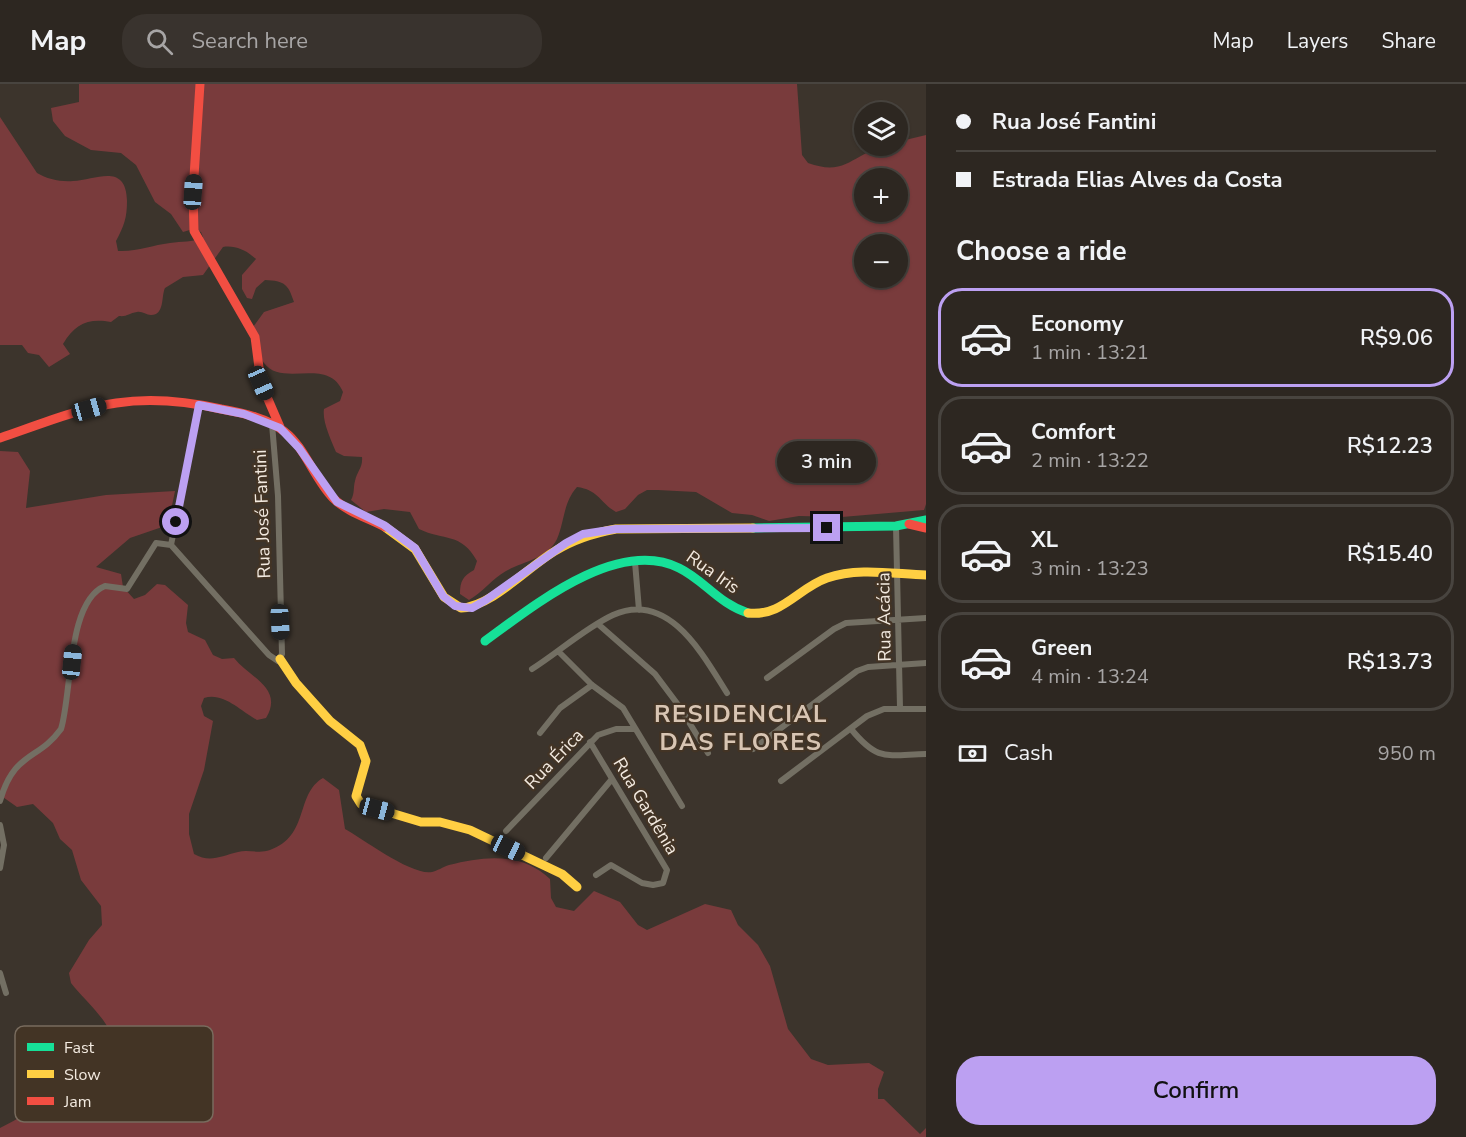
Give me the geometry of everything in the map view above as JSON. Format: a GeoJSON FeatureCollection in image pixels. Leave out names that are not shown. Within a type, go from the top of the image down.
{"type":"FeatureCollection","features":[{"type":"Feature","properties":{"kind":"street"},"geometry":{"type":"LineString","coordinates":[[200,84],[193,192],[194,231],[253,331],[261,383],[276,426]]}},
{"type":"Feature","properties":{"kind":"street"},"geometry":{"type":"LineString","coordinates":[[0,438],[74,414],[132,399],[199,405],[244,414],[276,426],[299,448],[337,502],[399,535],[415,548],[443,596],[455,606],[464,609],[486,600],[566,543],[597,531],[896,526],[926,520]]}},
{"type":"Feature","properties":{"kind":"street"},"geometry":{"type":"LineString","coordinates":[[171,545],[199,405]]}},
{"type":"Feature","properties":{"kind":"street","name":"Rua José Fantini"},"geometry":{"type":"LineString","coordinates":[[276,426],[280,658]]}},
{"type":"Feature","properties":{"kind":"street"},"geometry":{"type":"LineString","coordinates":[[909,524],[926,528]]}},
{"type":"Feature","properties":{"kind":"street","name":"Rua Acácia"},"geometry":{"type":"LineString","coordinates":[[896,526],[900,708]]}},
{"type":"Feature","properties":{"kind":"street"},"geometry":{"type":"LineString","coordinates":[[0,801],[14,768],[56,737],[62,729],[77,626],[91,598],[105,586],[127,589],[156,543],[171,545],[272,659],[275,661],[280,658],[296,683],[330,721],[360,745],[366,761],[356,796],[362,804],[421,822],[440,822],[470,830],[551,868],[577,887]]}},
{"type":"Feature","properties":{"kind":"street"},"geometry":{"type":"LineString","coordinates":[[635,562],[639,610]]}},
{"type":"Feature","properties":{"kind":"street","name":"Rua Iris"},"geometry":{"type":"LineString","coordinates":[[485,641],[566,584],[603,566],[635,562],[673,564],[723,601],[752,614],[775,611],[826,578],[840,575],[926,575]]}},
{"type":"Feature","properties":{"kind":"street"},"geometry":{"type":"LineString","coordinates":[[532,669],[612,615],[639,610],[661,615],[688,635],[727,693]]}},
{"type":"Feature","properties":{"kind":"street"},"geometry":{"type":"LineString","coordinates":[[767,678],[834,629],[846,623],[926,618]]}},
{"type":"Feature","properties":{"kind":"street"},"geometry":{"type":"LineString","coordinates":[[598,624],[655,674],[679,706],[708,753]]}},
{"type":"Feature","properties":{"kind":"street"},"geometry":{"type":"LineString","coordinates":[[560,652],[592,685],[622,708],[682,806]]}},
{"type":"Feature","properties":{"kind":"street"},"geometry":{"type":"LineString","coordinates":[[753,749],[857,671],[868,667],[926,663]]}},
{"type":"Feature","properties":{"kind":"street"},"geometry":{"type":"LineString","coordinates":[[540,733],[560,708],[592,685]]}},
{"type":"Feature","properties":{"kind":"street"},"geometry":{"type":"LineString","coordinates":[[781,781],[876,712],[900,708],[926,709]]}},
{"type":"Feature","properties":{"kind":"street","name":"Rua Érica"},"geometry":{"type":"LineString","coordinates":[[506,831],[590,742],[606,732],[635,729]]}},
{"type":"Feature","properties":{"kind":"street"},"geometry":{"type":"LineString","coordinates":[[851,729],[872,752],[883,755],[926,754]]}},
{"type":"Feature","properties":{"kind":"street","name":"Rua Gardênia"},"geometry":{"type":"LineString","coordinates":[[590,742],[664,862],[668,875],[663,883],[652,885],[642,883],[611,865],[596,875]]}},
{"type":"Feature","properties":{"kind":"street"},"geometry":{"type":"LineString","coordinates":[[546,858],[612,779]]}},
{"type":"Feature","properties":{"kind":"street"},"geometry":{"type":"LineString","coordinates":[[0,825],[4,845],[0,868]]}},
{"type":"Feature","properties":{"kind":"street"},"geometry":{"type":"LineString","coordinates":[[0,973],[6,993]]}},
{"type":"Feature","properties":{"kind":"shaded area"},"geometry":{"type":"Polygon","coordinates":[[[79,84],[797,84],[802,155],[808,163],[834,167],[844,165],[861,156],[908,156],[908,139],[926,135],[926,504],[924,510],[842,517],[799,516],[769,521],[752,515],[732,513],[696,492],[647,490],[638,495],[625,509],[616,512],[595,494],[577,487],[569,499],[560,532],[553,546],[534,559],[501,574],[469,600],[460,594],[461,586],[467,574],[474,570],[477,561],[465,545],[419,529],[410,512],[384,509],[366,512],[351,500],[362,457],[344,456],[336,452],[324,419],[324,409],[340,401],[343,392],[336,381],[327,376],[282,373],[272,370],[264,363],[258,350],[253,327],[264,312],[294,302],[285,285],[272,280],[265,280],[256,288],[252,299],[247,298],[242,289],[242,275],[256,259],[245,251],[223,247],[203,275],[183,277],[165,288],[161,309],[155,314],[137,312],[119,316],[111,322],[95,321],[77,327],[63,344],[70,354],[49,367],[39,355],[28,353],[22,345],[0,345],[0,117],[37,173],[54,180],[82,180],[108,176],[116,177],[121,181],[125,189],[127,207],[125,222],[116,241],[118,251],[191,241],[203,237],[201,232],[193,229],[183,232],[171,214],[155,202],[136,165],[121,153],[91,150],[65,136],[53,121],[51,108],[79,102],[79,84]]]}},
{"type":"Feature","properties":{"kind":"shaded area"},"geometry":{"type":"Polygon","coordinates":[[[0,451],[18,452],[30,471],[26,508],[106,495],[175,491],[168,525],[130,538],[96,567],[121,574],[123,587],[134,599],[145,595],[157,584],[165,585],[188,605],[186,623],[188,632],[205,640],[213,655],[222,659],[234,658],[263,684],[271,699],[266,718],[257,720],[225,700],[204,698],[201,706],[204,716],[213,721],[204,770],[189,814],[189,834],[194,854],[205,858],[216,858],[242,851],[266,851],[283,844],[297,825],[314,785],[323,778],[339,790],[345,829],[400,863],[423,872],[432,872],[449,865],[489,858],[515,860],[539,870],[550,879],[551,898],[556,907],[574,911],[594,891],[620,902],[638,925],[647,930],[705,904],[731,910],[738,925],[758,945],[770,966],[788,1029],[811,1059],[828,1065],[869,1063],[884,1072],[878,1089],[878,1099],[884,1099],[920,1134],[926,1128],[926,1137],[0,1137],[0,1128],[15,1120],[15,1122],[213,1122],[213,1026],[107,1026],[71,983],[69,973],[89,940],[102,925],[101,906],[81,880],[72,850],[60,839],[53,823],[33,804],[17,807],[0,795],[0,451]]]}},
{"type":"Feature","properties":{"kind":"traffic: fast"},"geometry":{"type":"LineString","coordinates":[[753,528],[896,526],[926,520]]}},
{"type":"Feature","properties":{"kind":"traffic: fast"},"geometry":{"type":"LineString","coordinates":[[485,641],[526,611],[576,580],[629,562],[655,561],[679,568],[728,604],[748,613]]}},
{"type":"Feature","properties":{"kind":"traffic: slow"},"geometry":{"type":"LineString","coordinates":[[385,527],[415,549],[444,597],[461,608],[485,601],[555,551],[592,535],[616,529],[753,528]]}},
{"type":"Feature","properties":{"kind":"traffic: slow"},"geometry":{"type":"LineString","coordinates":[[748,613],[771,611],[817,583],[839,575],[876,572],[926,575]]}},
{"type":"Feature","properties":{"kind":"traffic: slow"},"geometry":{"type":"LineString","coordinates":[[280,659],[296,683],[330,721],[360,745],[366,761],[356,796],[361,804],[421,822],[440,822],[470,830],[562,874],[577,887]]}},
{"type":"Feature","properties":{"kind":"traffic: jam"},"geometry":{"type":"LineString","coordinates":[[200,84],[193,192],[194,231],[255,337],[261,383],[280,427]]}},
{"type":"Feature","properties":{"kind":"traffic: jam"},"geometry":{"type":"LineString","coordinates":[[0,438],[83,410],[133,401],[159,400],[188,403],[238,412],[263,420],[285,432],[298,446],[333,498],[351,511],[385,527]]}},
{"type":"Feature","properties":{"kind":"traffic: jam"},"geometry":{"type":"LineString","coordinates":[[909,524],[926,528]]}},
{"type":"Feature","properties":{"kind":"district","name":"RESIDENCIAL DAS FLORES"},"geometry":{"type":"Point","coordinates":[741,728]}},
{"type":"Feature","properties":{"kind":"route"},"geometry":{"type":"LineString","coordinates":[[176,522],[199,405],[244,414],[287,433],[324,488],[337,502],[384,525],[415,548],[443,596],[455,606],[464,609],[472,608],[486,600],[566,543],[583,534],[616,529],[827,528]]}}]}
